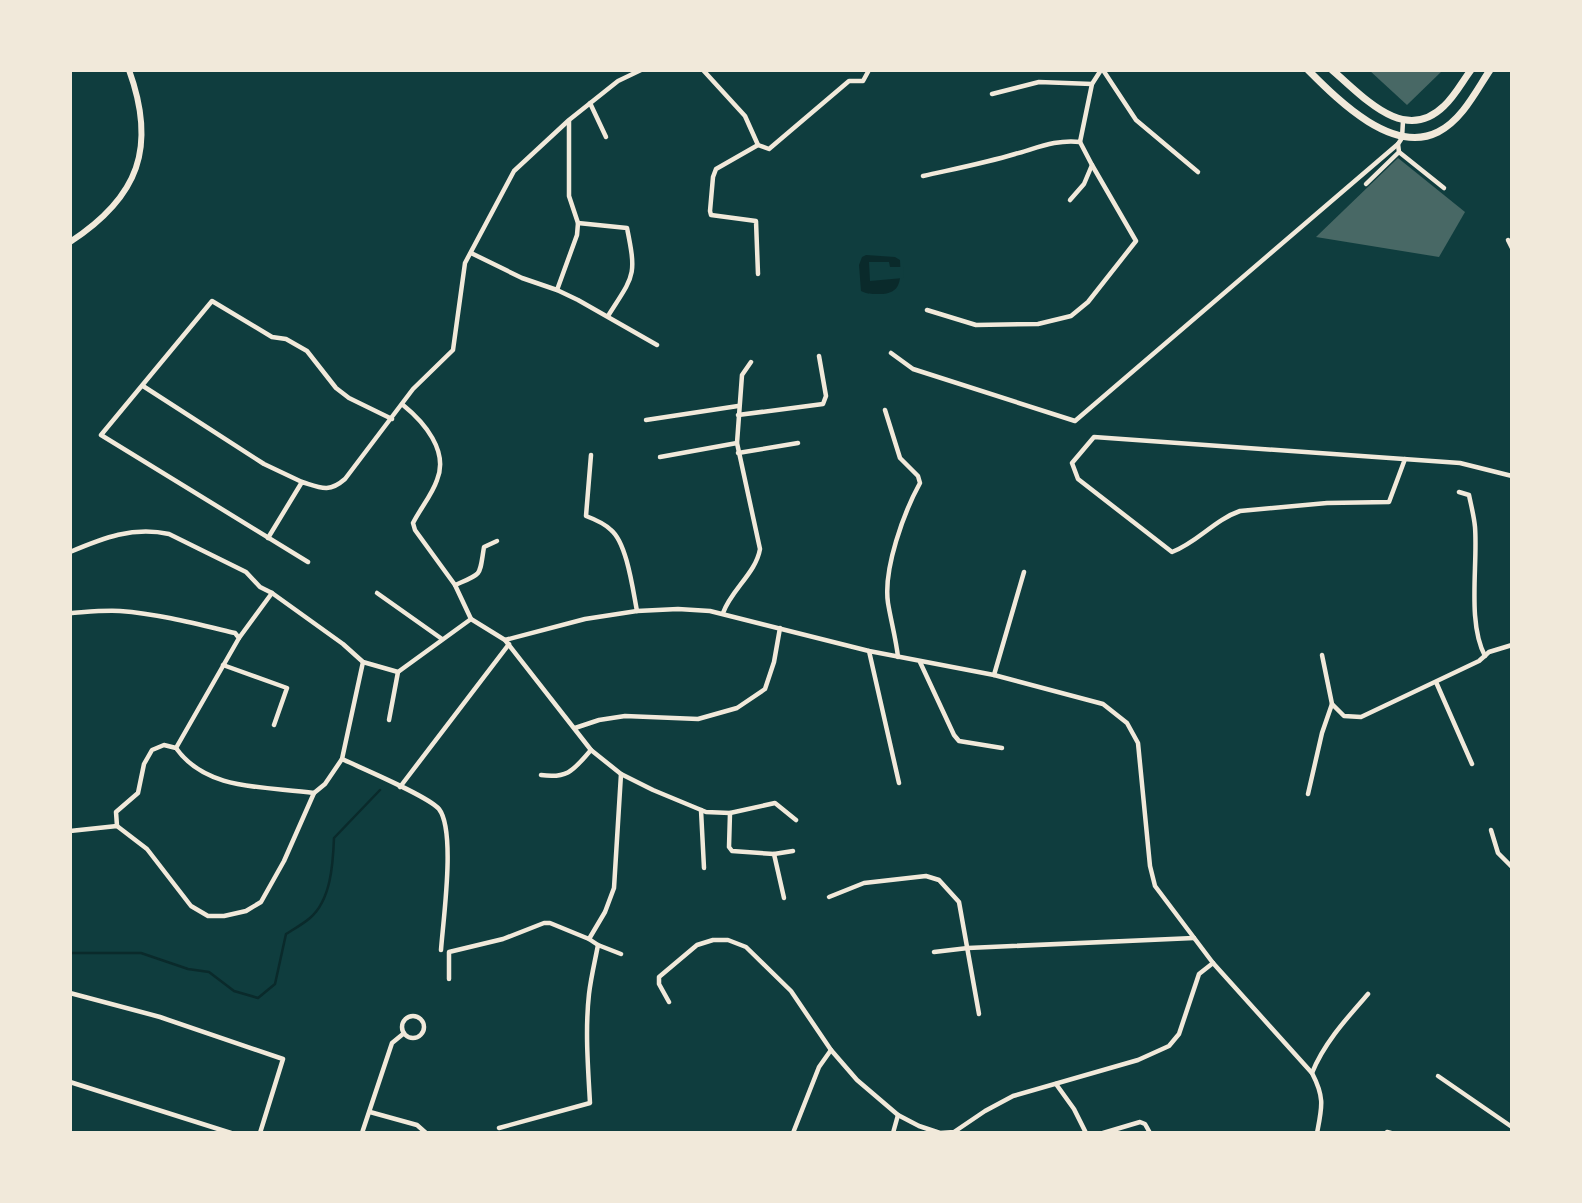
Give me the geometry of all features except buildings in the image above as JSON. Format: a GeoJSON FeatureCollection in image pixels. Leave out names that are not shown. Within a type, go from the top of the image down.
{"type":"FeatureCollection","features":[{"type":"Feature","properties":{"kind":"main road"},"geometry":{"type":"LineString","coordinates":[[70,242],[102,218],[115,204],[129,184],[141,157],[143,132],[139,96],[130,70]]}},
{"type":"Feature","properties":{"kind":"main road"},"geometry":{"type":"LineString","coordinates":[[1308,70],[1366,119],[1400,141],[1438,132],[1465,108],[1490,70]]}},
{"type":"Feature","properties":{"kind":"main road"},"geometry":{"type":"LineString","coordinates":[[1332,70],[1377,109],[1403,121],[1435,114],[1452,97],[1471,70]]}},
{"type":"Feature","properties":{"kind":"street"},"geometry":{"type":"LineString","coordinates":[[143,386],[264,464],[323,489],[336,487],[426,375],[453,350],[465,262],[514,171],[590,103],[618,81],[641,70]]}},
{"type":"Feature","properties":{"kind":"street"},"geometry":{"type":"LineString","coordinates":[[703,70],[745,116],[758,145],[769,149],[849,81],[863,81],[869,70]]}},
{"type":"Feature","properties":{"kind":"street"},"geometry":{"type":"LineString","coordinates":[[927,310],[976,325],[1038,324],[1071,316],[1088,302],[1136,241],[1080,142],[1092,84],[1102,70],[1136,120],[1198,172]]}},
{"type":"Feature","properties":{"kind":"street"},"geometry":{"type":"LineString","coordinates":[[992,94],[1039,82],[1092,84]]}},
{"type":"Feature","properties":{"kind":"street"},"geometry":{"type":"LineString","coordinates":[[590,103],[606,137]]}},
{"type":"Feature","properties":{"kind":"street"},"geometry":{"type":"LineString","coordinates":[[557,290],[578,235],[578,223],[569,195],[569,120]]}},
{"type":"Feature","properties":{"kind":"street"},"geometry":{"type":"LineString","coordinates":[[1366,184],[1399,152],[1403,121]]}},
{"type":"Feature","properties":{"kind":"street"},"geometry":{"type":"LineString","coordinates":[[923,176],[1047,144],[1066,140],[1080,142]]}},
{"type":"Feature","properties":{"kind":"street"},"geometry":{"type":"LineString","coordinates":[[891,353],[914,369],[1075,421],[1400,141]]}},
{"type":"Feature","properties":{"kind":"street"},"geometry":{"type":"LineString","coordinates":[[758,145],[716,169],[710,211],[711,215],[753,218],[757,221],[758,274]]}},
{"type":"Feature","properties":{"kind":"street"},"geometry":{"type":"LineString","coordinates":[[1399,152],[1444,188]]}},
{"type":"Feature","properties":{"kind":"street"},"geometry":{"type":"LineString","coordinates":[[1070,200],[1084,184],[1091,165]]}},
{"type":"Feature","properties":{"kind":"street"},"geometry":{"type":"LineString","coordinates":[[578,223],[627,228],[635,264],[632,279],[608,316]]}},
{"type":"Feature","properties":{"kind":"street"},"geometry":{"type":"LineString","coordinates":[[1508,240],[1512,248]]}},
{"type":"Feature","properties":{"kind":"street"},"geometry":{"type":"LineString","coordinates":[[471,253],[522,278],[557,290],[657,345]]}},
{"type":"Feature","properties":{"kind":"street"},"geometry":{"type":"LineString","coordinates":[[307,562],[101,435],[212,301],[272,337],[286,339],[307,351],[336,388],[349,398],[392,419]]}},
{"type":"Feature","properties":{"kind":"street"},"geometry":{"type":"LineString","coordinates":[[737,415],[823,404],[826,396],[820,356]]}},
{"type":"Feature","properties":{"kind":"street"},"geometry":{"type":"LineString","coordinates":[[723,613],[726,603],[758,560],[760,549],[737,443],[742,375],[751,362]]}},
{"type":"Feature","properties":{"kind":"street"},"geometry":{"type":"LineString","coordinates":[[403,405],[424,426],[436,444],[441,465],[437,481],[412,523],[415,530],[455,585],[471,619],[507,642],[591,750],[621,774],[701,810],[730,813],[775,803],[796,820]]}},
{"type":"Feature","properties":{"kind":"street"},"geometry":{"type":"LineString","coordinates":[[646,420],[738,406]]}},
{"type":"Feature","properties":{"kind":"street"},"geometry":{"type":"LineString","coordinates":[[885,410],[900,458],[918,476],[920,483],[906,508],[888,588],[888,603],[898,657]]}},
{"type":"Feature","properties":{"kind":"street"},"geometry":{"type":"LineString","coordinates":[[1405,458],[1388,502],[1327,503],[1240,511],[1228,516],[1189,546],[1172,552],[1078,479],[1072,463],[1094,437],[1405,458],[1460,463],[1512,476]]}},
{"type":"Feature","properties":{"kind":"street"},"geometry":{"type":"LineString","coordinates":[[660,457],[737,443]]}},
{"type":"Feature","properties":{"kind":"street"},"geometry":{"type":"LineString","coordinates":[[738,453],[798,443]]}},
{"type":"Feature","properties":{"kind":"street"},"geometry":{"type":"LineString","coordinates":[[591,455],[586,516],[612,530],[617,538],[637,611]]}},
{"type":"Feature","properties":{"kind":"street"},"geometry":{"type":"LineString","coordinates":[[268,538],[302,482]]}},
{"type":"Feature","properties":{"kind":"street"},"geometry":{"type":"LineString","coordinates":[[1460,492],[1469,495],[1475,524],[1476,620],[1479,645],[1485,656]]}},
{"type":"Feature","properties":{"kind":"street"},"geometry":{"type":"LineString","coordinates":[[70,552],[108,536],[131,531],[169,534],[246,572],[260,587],[272,593],[363,662],[398,672]]}},
{"type":"Feature","properties":{"kind":"street"},"geometry":{"type":"LineString","coordinates":[[455,585],[481,572],[484,547],[497,541]]}},
{"type":"Feature","properties":{"kind":"street"},"geometry":{"type":"LineString","coordinates":[[994,675],[1024,572]]}},
{"type":"Feature","properties":{"kind":"street"},"geometry":{"type":"LineString","coordinates":[[176,748],[239,638],[272,593]]}},
{"type":"Feature","properties":{"kind":"street"},"geometry":{"type":"LineString","coordinates":[[377,593],[442,639]]}},
{"type":"Feature","properties":{"kind":"street"},"geometry":{"type":"LineString","coordinates":[[400,787],[507,642],[584,619],[637,611],[678,609],[723,613],[869,651],[994,675],[1103,704],[1127,723],[1138,743],[1155,886],[1213,963],[1312,1073],[1321,1090],[1323,1104],[1317,1133]]}},
{"type":"Feature","properties":{"kind":"street"},"geometry":{"type":"LineString","coordinates":[[70,613],[119,611],[178,620],[235,633],[239,638]]}},
{"type":"Feature","properties":{"kind":"street"},"geometry":{"type":"LineString","coordinates":[[389,719],[398,672],[471,619]]}},
{"type":"Feature","properties":{"kind":"street"},"geometry":{"type":"LineString","coordinates":[[575,728],[599,720],[625,716],[698,719],[737,708],[765,689],[774,662],[780,628]]}},
{"type":"Feature","properties":{"kind":"street"},"geometry":{"type":"LineString","coordinates":[[1332,704],[1344,716],[1361,717],[1512,645]]}},
{"type":"Feature","properties":{"kind":"street"},"geometry":{"type":"LineString","coordinates":[[869,651],[899,783]]}},
{"type":"Feature","properties":{"kind":"street"},"geometry":{"type":"LineString","coordinates":[[1308,794],[1322,733],[1332,704],[1322,655]]}},
{"type":"Feature","properties":{"kind":"street"},"geometry":{"type":"LineString","coordinates":[[920,661],[959,741],[1002,748]]}},
{"type":"Feature","properties":{"kind":"street"},"geometry":{"type":"LineString","coordinates":[[70,831],[117,826],[147,849],[191,906],[208,916],[246,911],[261,902],[284,861],[314,793],[325,784],[342,759],[363,662]]}},
{"type":"Feature","properties":{"kind":"street"},"geometry":{"type":"LineString","coordinates":[[223,665],[287,688],[274,725]]}},
{"type":"Feature","properties":{"kind":"street"},"geometry":{"type":"LineString","coordinates":[[1436,682],[1472,764]]}},
{"type":"Feature","properties":{"kind":"street"},"geometry":{"type":"LineString","coordinates":[[117,826],[116,812],[138,793],[144,764],[152,750],[164,745],[176,748],[197,767],[237,785],[314,793]]}},
{"type":"Feature","properties":{"kind":"street"},"geometry":{"type":"LineString","coordinates":[[541,775],[566,775],[591,750]]}},
{"type":"Feature","properties":{"kind":"street"},"geometry":{"type":"LineString","coordinates":[[342,759],[439,809],[444,821],[448,859],[441,950]]}},
{"type":"Feature","properties":{"kind":"street"},"geometry":{"type":"LineString","coordinates":[[589,939],[605,912],[614,888],[621,774]]}},
{"type":"Feature","properties":{"kind":"street"},"geometry":{"type":"LineString","coordinates":[[701,810],[704,868]]}},
{"type":"Feature","properties":{"kind":"street"},"geometry":{"type":"LineString","coordinates":[[730,813],[729,847],[732,851],[774,854],[793,851]]}},
{"type":"Feature","properties":{"kind":"street"},"geometry":{"type":"LineString","coordinates":[[1491,830],[1498,853],[1512,867]]}},
{"type":"Feature","properties":{"kind":"street"},"geometry":{"type":"LineString","coordinates":[[774,854],[784,898]]}},
{"type":"Feature","properties":{"kind":"street"},"geometry":{"type":"LineString","coordinates":[[829,897],[864,883],[926,876],[939,880],[959,902],[979,1014]]}},
{"type":"Feature","properties":{"kind":"street"},"geometry":{"type":"LineString","coordinates":[[449,979],[449,952],[503,939],[544,923],[550,923],[621,954]]}},
{"type":"Feature","properties":{"kind":"street"},"geometry":{"type":"LineString","coordinates":[[934,951],[1195,938]]}},
{"type":"Feature","properties":{"kind":"street"},"geometry":{"type":"LineString","coordinates":[[669,1002],[659,984],[659,977],[697,945],[713,940],[728,940],[746,947],[791,991],[831,1050],[857,1080],[898,1115],[940,1133],[955,1132],[1013,1096],[1138,1060],[1169,1046],[1179,1034],[1199,974],[1213,963]]}},
{"type":"Feature","properties":{"kind":"street"},"geometry":{"type":"LineString","coordinates":[[499,1128],[590,1103],[587,1019],[589,991],[598,945]]}},
{"type":"Feature","properties":{"kind":"street"},"geometry":{"type":"LineString","coordinates":[[70,993],[160,1017],[283,1059],[260,1133]]}},
{"type":"Feature","properties":{"kind":"street"},"geometry":{"type":"LineString","coordinates":[[1312,1073],[1331,1039],[1368,994]]}},
{"type":"Feature","properties":{"kind":"street"},"geometry":{"type":"LineString","coordinates":[[411,1016],[421,1019],[424,1030],[420,1036],[410,1038],[403,1034],[401,1027],[404,1020],[411,1016]]}},
{"type":"Feature","properties":{"kind":"street"},"geometry":{"type":"LineString","coordinates":[[362,1133],[392,1043],[403,1034]]}},
{"type":"Feature","properties":{"kind":"street"},"geometry":{"type":"LineString","coordinates":[[793,1133],[820,1067],[831,1050]]}},
{"type":"Feature","properties":{"kind":"street"},"geometry":{"type":"LineString","coordinates":[[1438,1076],[1512,1126]]}},
{"type":"Feature","properties":{"kind":"street"},"geometry":{"type":"LineString","coordinates":[[70,1082],[231,1133]]}},
{"type":"Feature","properties":{"kind":"street"},"geometry":{"type":"LineString","coordinates":[[1056,1084],[1074,1108],[1086,1133]]}},
{"type":"Feature","properties":{"kind":"street"},"geometry":{"type":"LineString","coordinates":[[370,1112],[417,1125],[426,1133]]}},
{"type":"Feature","properties":{"kind":"street"},"geometry":{"type":"LineString","coordinates":[[893,1133],[898,1115]]}},
{"type":"Feature","properties":{"kind":"street"},"geometry":{"type":"LineString","coordinates":[[1103,1133],[1140,1122],[1145,1124],[1150,1133]]}},
{"type":"Feature","properties":{"kind":"water"},"geometry":{"type":"Polygon","coordinates":[[[862,257],[895,257],[900,260],[900,280],[896,289],[885,294],[861,291],[859,265],[862,257]]]}},
{"type":"Feature","properties":{"kind":"pier"},"geometry":{"type":"Polygon","coordinates":[[[869,262],[889,262],[890,267],[904,267],[903,278],[870,281],[869,262]]]}},
{"type":"Feature","properties":{"kind":"waterway"},"geometry":{"type":"LineString","coordinates":[[70,953],[141,953],[188,969],[209,972],[234,991],[258,998],[275,984],[286,934],[310,918],[327,892],[332,870],[334,838],[380,790]]}}]}
